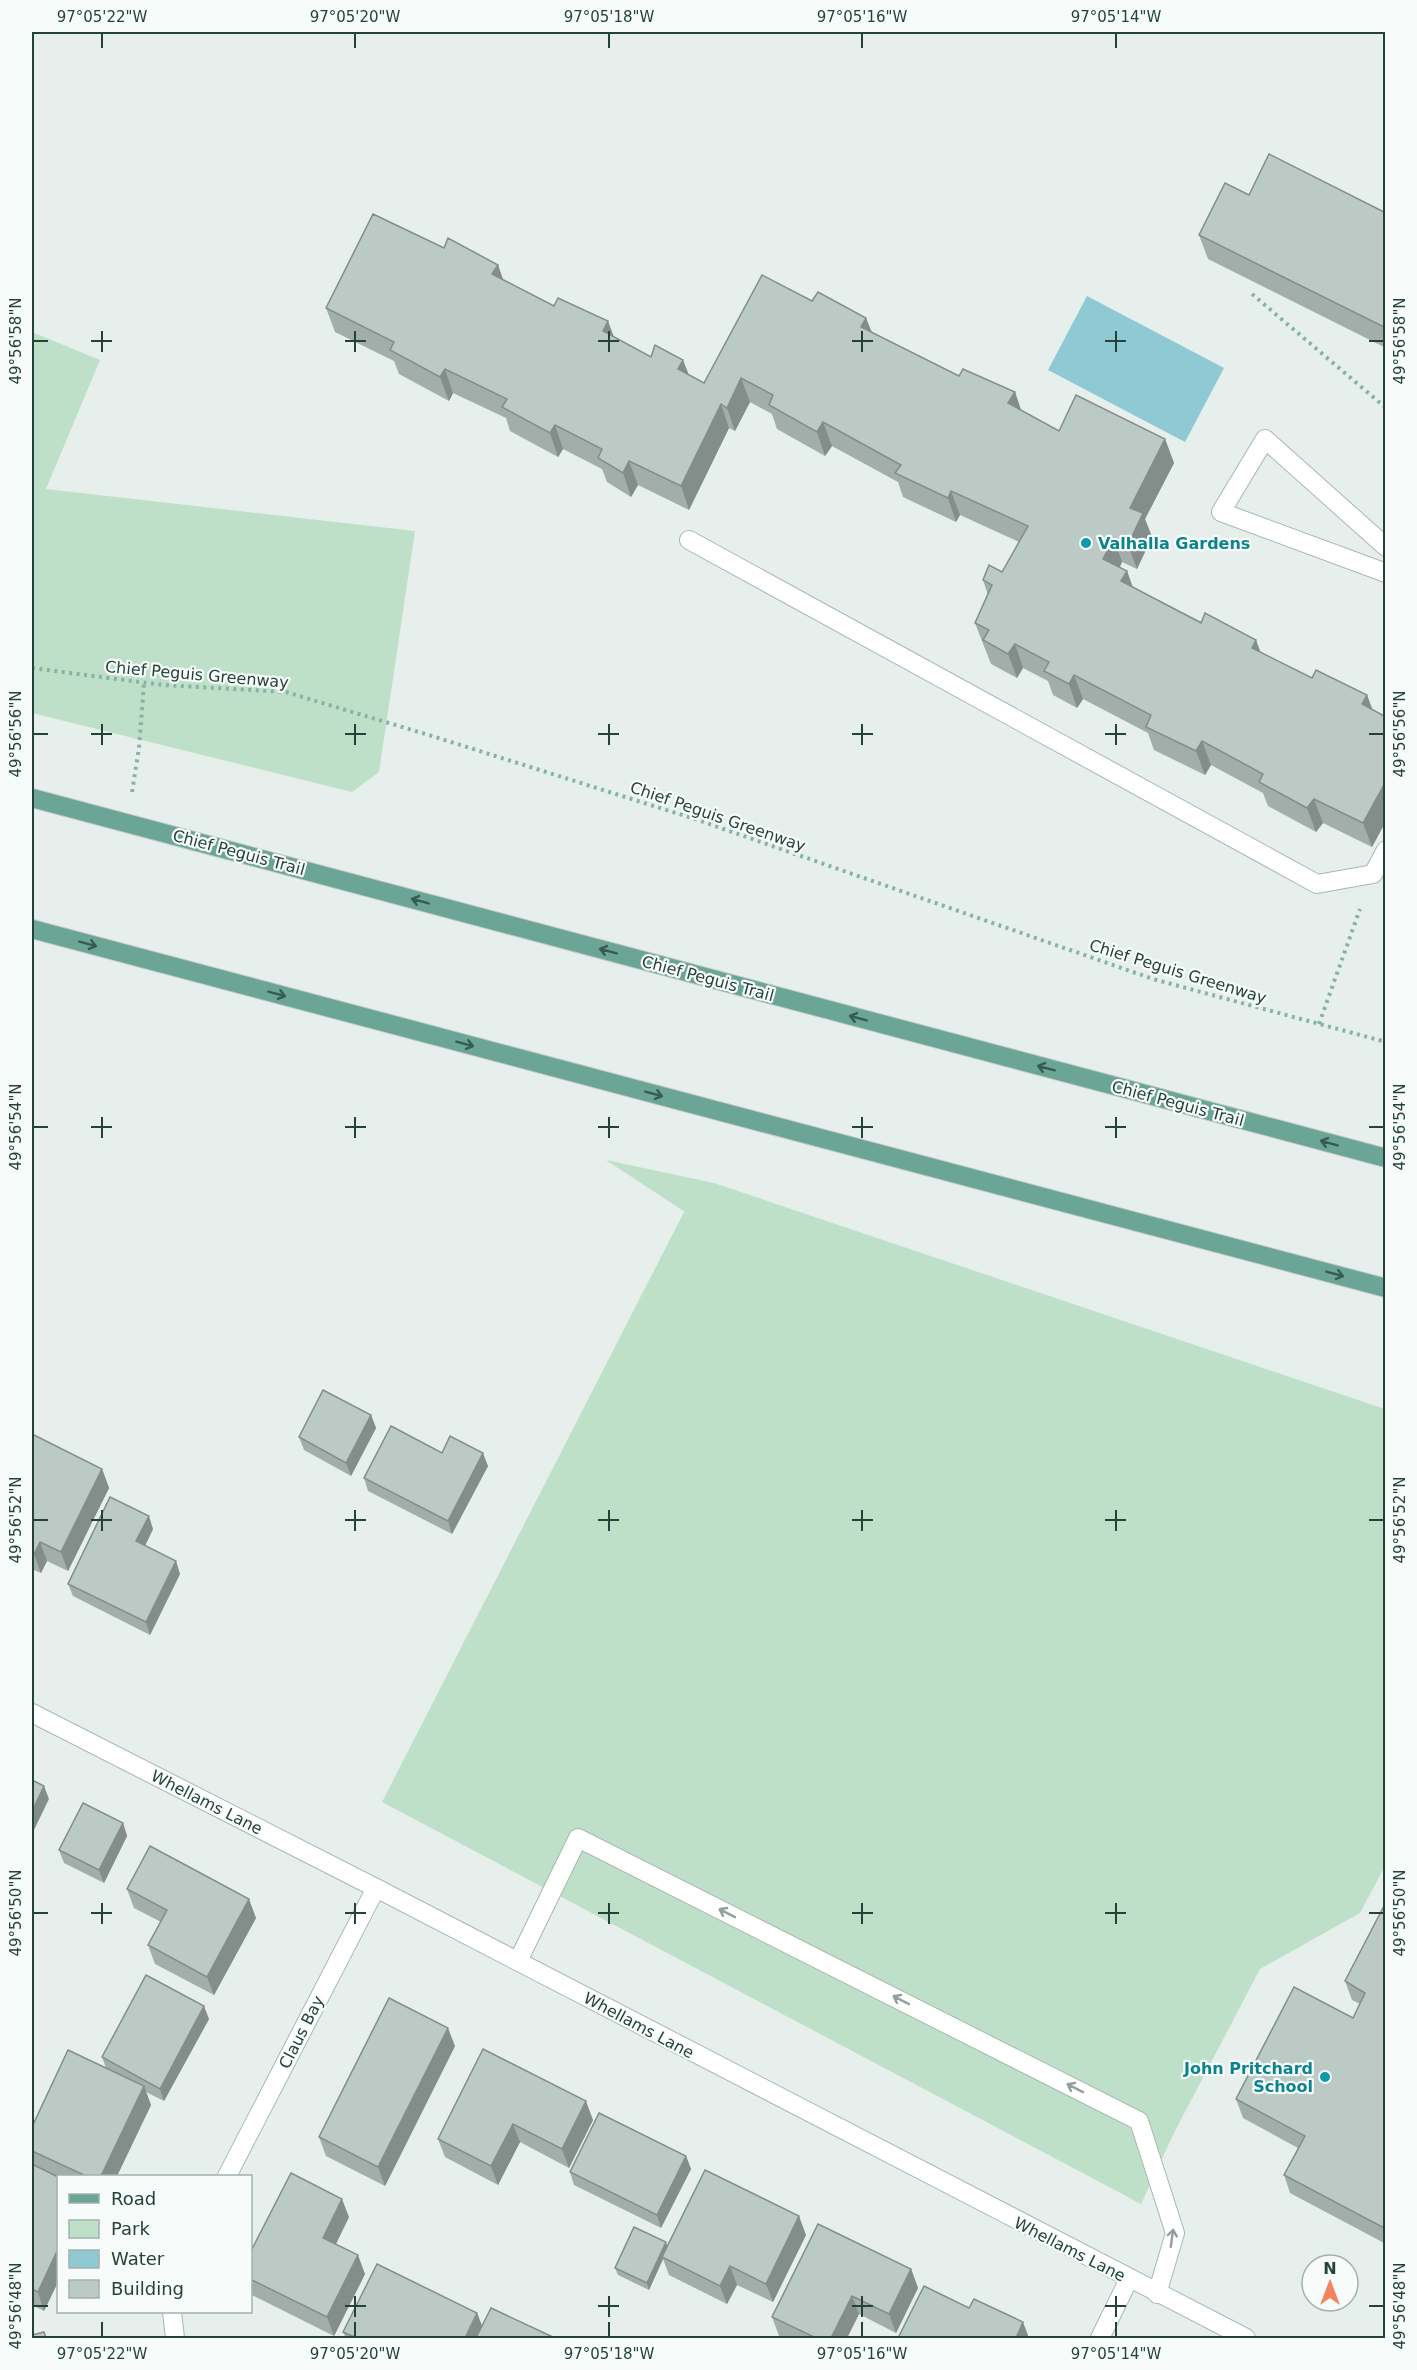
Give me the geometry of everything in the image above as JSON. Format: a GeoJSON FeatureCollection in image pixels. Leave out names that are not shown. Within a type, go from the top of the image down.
{"type":"FeatureCollection","features":[{"type":"Feature","properties":{"kind":"main road","name":"Chief Peguis Trail"},"geometry":{"type":"LineString","coordinates":[[32,798],[1386,1158]]}},
{"type":"Feature","properties":{"kind":"main road"},"geometry":{"type":"LineString","coordinates":[[32,929],[1386,1288]]}},
{"type":"Feature","properties":{"kind":"street"},"geometry":{"type":"LineString","coordinates":[[1386,547],[1265,439],[1221,512],[1386,573]]}},
{"type":"Feature","properties":{"kind":"street"},"geometry":{"type":"LineString","coordinates":[[689,540],[1317,884],[1379,877],[1386,850]]}},
{"type":"Feature","properties":{"kind":"street","name":"Whellams Lane"},"geometry":{"type":"LineString","coordinates":[[32,1713],[518,1961],[1157,2294],[1246,2338]]}},
{"type":"Feature","properties":{"kind":"street"},"geometry":{"type":"LineString","coordinates":[[518,1961],[578,1838],[1139,2121],[1175,2233],[1157,2294]]}},
{"type":"Feature","properties":{"kind":"street","name":"Claus Bay"},"geometry":{"type":"LineString","coordinates":[[228,2175],[376,1888]]}},
{"type":"Feature","properties":{"kind":"street"},"geometry":{"type":"LineString","coordinates":[[1100,2338],[1129,2279]]}},
{"type":"Feature","properties":{"kind":"street"},"geometry":{"type":"LineString","coordinates":[[172,2313],[175,2338]]}},
{"type":"Feature","properties":{"kind":"path"},"geometry":{"type":"LineString","coordinates":[[1252,294],[1386,408]]}},
{"type":"Feature","properties":{"kind":"path","name":"Chief Peguis Greenway"},"geometry":{"type":"LineString","coordinates":[[32,668],[144,683],[286,692],[695,819],[1153,979],[1386,1042]]}},
{"type":"Feature","properties":{"kind":"path"},"geometry":{"type":"LineString","coordinates":[[127,823],[139,748],[144,683]]}},
{"type":"Feature","properties":{"kind":"path"},"geometry":{"type":"LineString","coordinates":[[1319,1024],[1379,877]]}},
{"type":"Feature","properties":{"kind":"green space"},"geometry":{"type":"Polygon","coordinates":[[[32,332],[100,360],[46,489],[415,531],[379,772],[352,792],[32,713],[32,332]]]}},
{"type":"Feature","properties":{"kind":"green space"},"geometry":{"type":"Polygon","coordinates":[[[606,1160],[714,1183],[1385,1409],[1385,1866],[1360,1913],[1260,1969],[1174,2133],[1141,2204],[382,1802],[684,1212],[688,1214],[606,1160]]]}},
{"type":"Feature","properties":{"kind":"water"},"geometry":{"type":"Polygon","coordinates":[[[1087,296],[1224,368],[1185,442],[1048,370],[1087,296]]]}},
{"type":"Feature","properties":{"kind":"building"},"geometry":{"type":"Polygon","coordinates":[[[1269,154],[1386,213],[1386,328],[1199,235],[1225,183],[1249,195],[1269,154]]]}},
{"type":"Feature","properties":{"kind":"building","name":"Valhalla Gardens"},"geometry":{"type":"Polygon","coordinates":[[[373,214],[444,248],[448,238],[498,265],[492,274],[554,306],[558,298],[608,321],[603,331],[651,357],[655,345],[683,360],[678,369],[704,383],[762,275],[812,301],[818,292],[866,318],[861,327],[959,376],[963,369],[1015,392],[1008,403],[1059,431],[1076,395],[1165,439],[1130,508],[1143,513],[1128,545],[1114,538],[1103,559],[1127,571],[1121,581],[1201,623],[1205,613],[1256,640],[1252,648],[1312,678],[1316,670],[1367,695],[1362,704],[1386,717],[1386,781],[1363,823],[1314,799],[1307,808],[1259,782],[1263,774],[1202,741],[1196,751],[1146,727],[1151,715],[1074,675],[1069,684],[1044,671],[1049,662],[1015,644],[1008,654],[983,640],[989,630],[975,623],[992,585],[983,580],[989,565],[1002,572],[1028,526],[951,491],[948,498],[895,473],[901,465],[823,422],[817,432],[769,405],[773,395],[741,378],[727,408],[721,404],[681,486],[629,461],[623,473],[598,458],[602,449],[555,425],[550,433],[502,407],[507,399],[445,369],[440,377],[390,350],[394,342],[326,308],[373,214]]]}},
{"type":"Feature","properties":{"kind":"building"},"geometry":{"type":"Polygon","coordinates":[[[323,1390],[371,1415],[346,1463],[299,1437],[323,1390]]]}},
{"type":"Feature","properties":{"kind":"building"},"geometry":{"type":"Polygon","coordinates":[[[391,1426],[442,1453],[450,1436],[483,1453],[448,1521],[364,1478],[391,1426]]]}},
{"type":"Feature","properties":{"kind":"building"},"geometry":{"type":"Polygon","coordinates":[[[32,1434],[102,1469],[61,1552],[40,1542],[34,1554],[32,1553],[32,1434]]]}},
{"type":"Feature","properties":{"kind":"building"},"geometry":{"type":"Polygon","coordinates":[[[110,1497],[149,1516],[136,1541],[176,1561],[146,1622],[68,1584],[110,1497]]]}},
{"type":"Feature","properties":{"kind":"building"},"geometry":{"type":"Polygon","coordinates":[[[32,1780],[44,1786],[32,1811],[32,1780]]]}},
{"type":"Feature","properties":{"kind":"building"},"geometry":{"type":"Polygon","coordinates":[[[83,1803],[123,1823],[99,1870],[59,1850],[83,1803]]]}},
{"type":"Feature","properties":{"kind":"building"},"geometry":{"type":"Polygon","coordinates":[[[150,1846],[249,1899],[207,1977],[148,1945],[167,1910],[127,1889],[150,1846]]]}},
{"type":"Feature","properties":{"kind":"building","name":"John Pritchard School"},"geometry":{"type":"Polygon","coordinates":[[[1386,1902],[1386,2229],[1284,2175],[1305,2136],[1236,2099],[1294,1987],[1353,2018],[1365,1993],[1345,1981],[1386,1902]]]}},
{"type":"Feature","properties":{"kind":"building"},"geometry":{"type":"Polygon","coordinates":[[[146,1975],[204,2006],[160,2089],[102,2057],[146,1975]]]}},
{"type":"Feature","properties":{"kind":"building"},"geometry":{"type":"Polygon","coordinates":[[[389,1998],[448,2028],[378,2167],[319,2137],[389,1998]]]}},
{"type":"Feature","properties":{"kind":"building"},"geometry":{"type":"Polygon","coordinates":[[[483,2049],[586,2101],[562,2149],[513,2124],[491,2166],[438,2139],[483,2049]]]}},
{"type":"Feature","properties":{"kind":"building"},"geometry":{"type":"Polygon","coordinates":[[[68,2050],[144,2086],[101,2175],[84,2175],[32,2151],[32,2127],[68,2050]]]}},
{"type":"Feature","properties":{"kind":"building"},"geometry":{"type":"Polygon","coordinates":[[[599,2113],[686,2156],[657,2215],[570,2172],[599,2113]]]}},
{"type":"Feature","properties":{"kind":"building"},"geometry":{"type":"Polygon","coordinates":[[[32,2164],[57,2176],[57,2251],[38,2292],[32,2289],[32,2164]]]}},
{"type":"Feature","properties":{"kind":"building"},"geometry":{"type":"Polygon","coordinates":[[[705,2170],[799,2216],[766,2284],[730,2266],[720,2286],[662,2257],[705,2170]]]}},
{"type":"Feature","properties":{"kind":"building"},"geometry":{"type":"Polygon","coordinates":[[[291,2173],[342,2199],[323,2238],[358,2255],[327,2317],[252,2280],[252,2249],[291,2173]]]}},
{"type":"Feature","properties":{"kind":"building"},"geometry":{"type":"Polygon","coordinates":[[[818,2224],[911,2269],[889,2314],[852,2296],[831,2338],[816,2338],[772,2317],[818,2224]]]}},
{"type":"Feature","properties":{"kind":"building"},"geometry":{"type":"Polygon","coordinates":[[[634,2227],[666,2242],[647,2283],[615,2268],[634,2227]]]}},
{"type":"Feature","properties":{"kind":"building"},"geometry":{"type":"Polygon","coordinates":[[[377,2264],[477,2313],[465,2338],[357,2338],[343,2332],[377,2264]]]}},
{"type":"Feature","properties":{"kind":"building"},"geometry":{"type":"Polygon","coordinates":[[[924,2286],[969,2308],[974,2299],[1023,2322],[1016,2338],[898,2338],[924,2286]]]}},
{"type":"Feature","properties":{"kind":"building"},"geometry":{"type":"Polygon","coordinates":[[[491,2308],[555,2338],[476,2338],[491,2308]]]}},
{"type":"Feature","properties":{"kind":"building"},"geometry":{"type":"Polygon","coordinates":[[[44,2332],[46,2338],[32,2338],[32,2335],[44,2332]]]}},
{"type":"Feature","properties":{"kind":"place","name":"Valhalla Gardens"},"geometry":{"type":"Point","coordinates":[1086,543]}},
{"type":"Feature","properties":{"kind":"place","name":"John Pritchard School"},"geometry":{"type":"Point","coordinates":[1325,2077]}}]}
